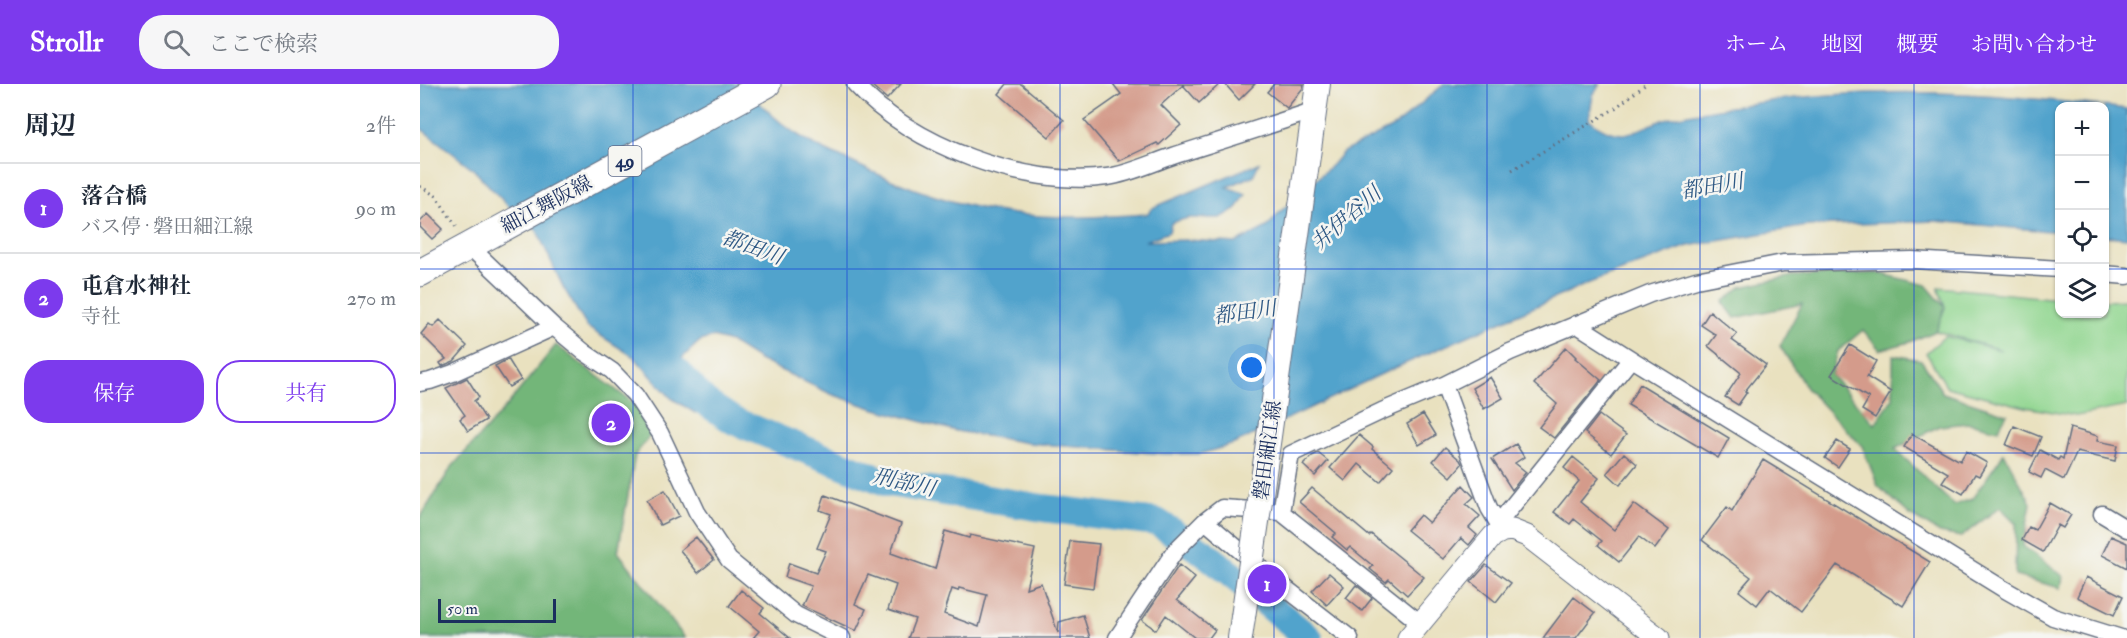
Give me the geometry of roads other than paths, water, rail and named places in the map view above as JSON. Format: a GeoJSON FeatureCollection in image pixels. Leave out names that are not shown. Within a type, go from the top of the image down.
{"type":"FeatureCollection","features":[{"type":"Feature","properties":{"kind":"main road","name":"細江舞阪線"},"geometry":{"type":"LineString","coordinates":[[420,273],[767,84]]}},
{"type":"Feature","properties":{"kind":"main road","name":"磐田細江線"},"geometry":{"type":"LineString","coordinates":[[1241,628],[1318,84]]}},
{"type":"Feature","properties":{"kind":"street"},"geometry":{"type":"LineString","coordinates":[[855,84],[897,119],[935,144],[975,159],[1024,172],[1072,180],[1110,176],[1315,117]]}},
{"type":"Feature","properties":{"kind":"street"},"geometry":{"type":"LineString","coordinates":[[476,242],[554,327],[612,371],[635,395],[660,433],[697,512],[729,560],[796,615],[842,638]]}},
{"type":"Feature","properties":{"kind":"street"},"geometry":{"type":"LineString","coordinates":[[1281,512],[1291,454],[1444,385],[1510,352],[1650,294],[1696,280],[1783,263],[1912,260],[2055,269]]}},
{"type":"Feature","properties":{"kind":"street"},"geometry":{"type":"LineString","coordinates":[[2109,274],[2127,276]]}},
{"type":"Feature","properties":{"kind":"street"},"geometry":{"type":"LineString","coordinates":[[1576,324],[2002,588],[2053,617],[2098,635],[2121,638]]}},
{"type":"Feature","properties":{"kind":"street"},"geometry":{"type":"LineString","coordinates":[[423,386],[554,327]]}},
{"type":"Feature","properties":{"kind":"street"},"geometry":{"type":"LineString","coordinates":[[1503,531],[1501,520],[1631,359]]}},
{"type":"Feature","properties":{"kind":"street"},"geometry":{"type":"LineString","coordinates":[[1444,385],[1489,508],[1503,531]]}},
{"type":"Feature","properties":{"kind":"street"},"geometry":{"type":"LineString","coordinates":[[1118,638],[1175,551],[1222,508],[1281,512],[1414,631],[1492,536],[1512,530],[1527,536],[1659,638]]}},
{"type":"Feature","properties":{"kind":"street"},"geometry":{"type":"LineString","coordinates":[[2102,514],[2127,529]]}},
{"type":"Feature","properties":{"kind":"street"},"geometry":{"type":"LineString","coordinates":[[1202,524],[1350,638]]}},
{"type":"Feature","properties":{"kind":"water"},"geometry":{"type":"Polygon","coordinates":[[[420,84],[740,84],[790,130],[822,149],[908,187],[950,201],[993,211],[1048,217],[1147,214],[1152,208],[1259,163],[1253,176],[1227,187],[1246,194],[1236,210],[1220,218],[1188,218],[1171,223],[1169,232],[1145,241],[1188,240],[1236,243],[1267,227],[1343,152],[1395,126],[1444,84],[1600,84],[1593,95],[1589,119],[1604,129],[1621,134],[1669,118],[1699,112],[1796,98],[1843,94],[1938,93],[2063,102],[2055,102],[2055,232],[1935,221],[1808,226],[1688,246],[1589,283],[1388,371],[1234,444],[1200,454],[1164,454],[1028,443],[956,431],[831,394],[759,360],[730,342],[713,337],[700,341],[682,358],[684,370],[709,390],[695,413],[671,398],[634,357],[587,327],[563,287],[537,231],[508,206],[472,168],[420,128],[420,84]]]}},
{"type":"Feature","properties":{"kind":"water"},"geometry":{"type":"Polygon","coordinates":[[[2109,107],[2127,109],[2127,238],[2109,236],[2109,107]]]}},
{"type":"Feature","properties":{"kind":"waterway","name":"刑部川"},"geometry":{"type":"LineString","coordinates":[[678,372],[705,402],[734,421],[888,483],[1043,508],[1157,522],[1206,554],[1309,638]]}},
{"type":"Feature","properties":{"kind":"place","name":"屯倉水神社"},"geometry":{"type":"Point","coordinates":[611,423]}},
{"type":"Feature","properties":{"kind":"place","name":"落合橋"},"geometry":{"type":"Point","coordinates":[1267,584]}},
{"type":"Feature","properties":{"kind":"water label","name":"都田川"},"geometry":{"type":"Point","coordinates":[1712,186]}},
{"type":"Feature","properties":{"kind":"water label","name":"井伊谷川"},"geometry":{"type":"Point","coordinates":[1346,218]}},
{"type":"Feature","properties":{"kind":"water label","name":"都田川"},"geometry":{"type":"Point","coordinates":[753,247]}},
{"type":"Feature","properties":{"kind":"water label","name":"都田川"},"geometry":{"type":"Point","coordinates":[1245,312]}}]}
